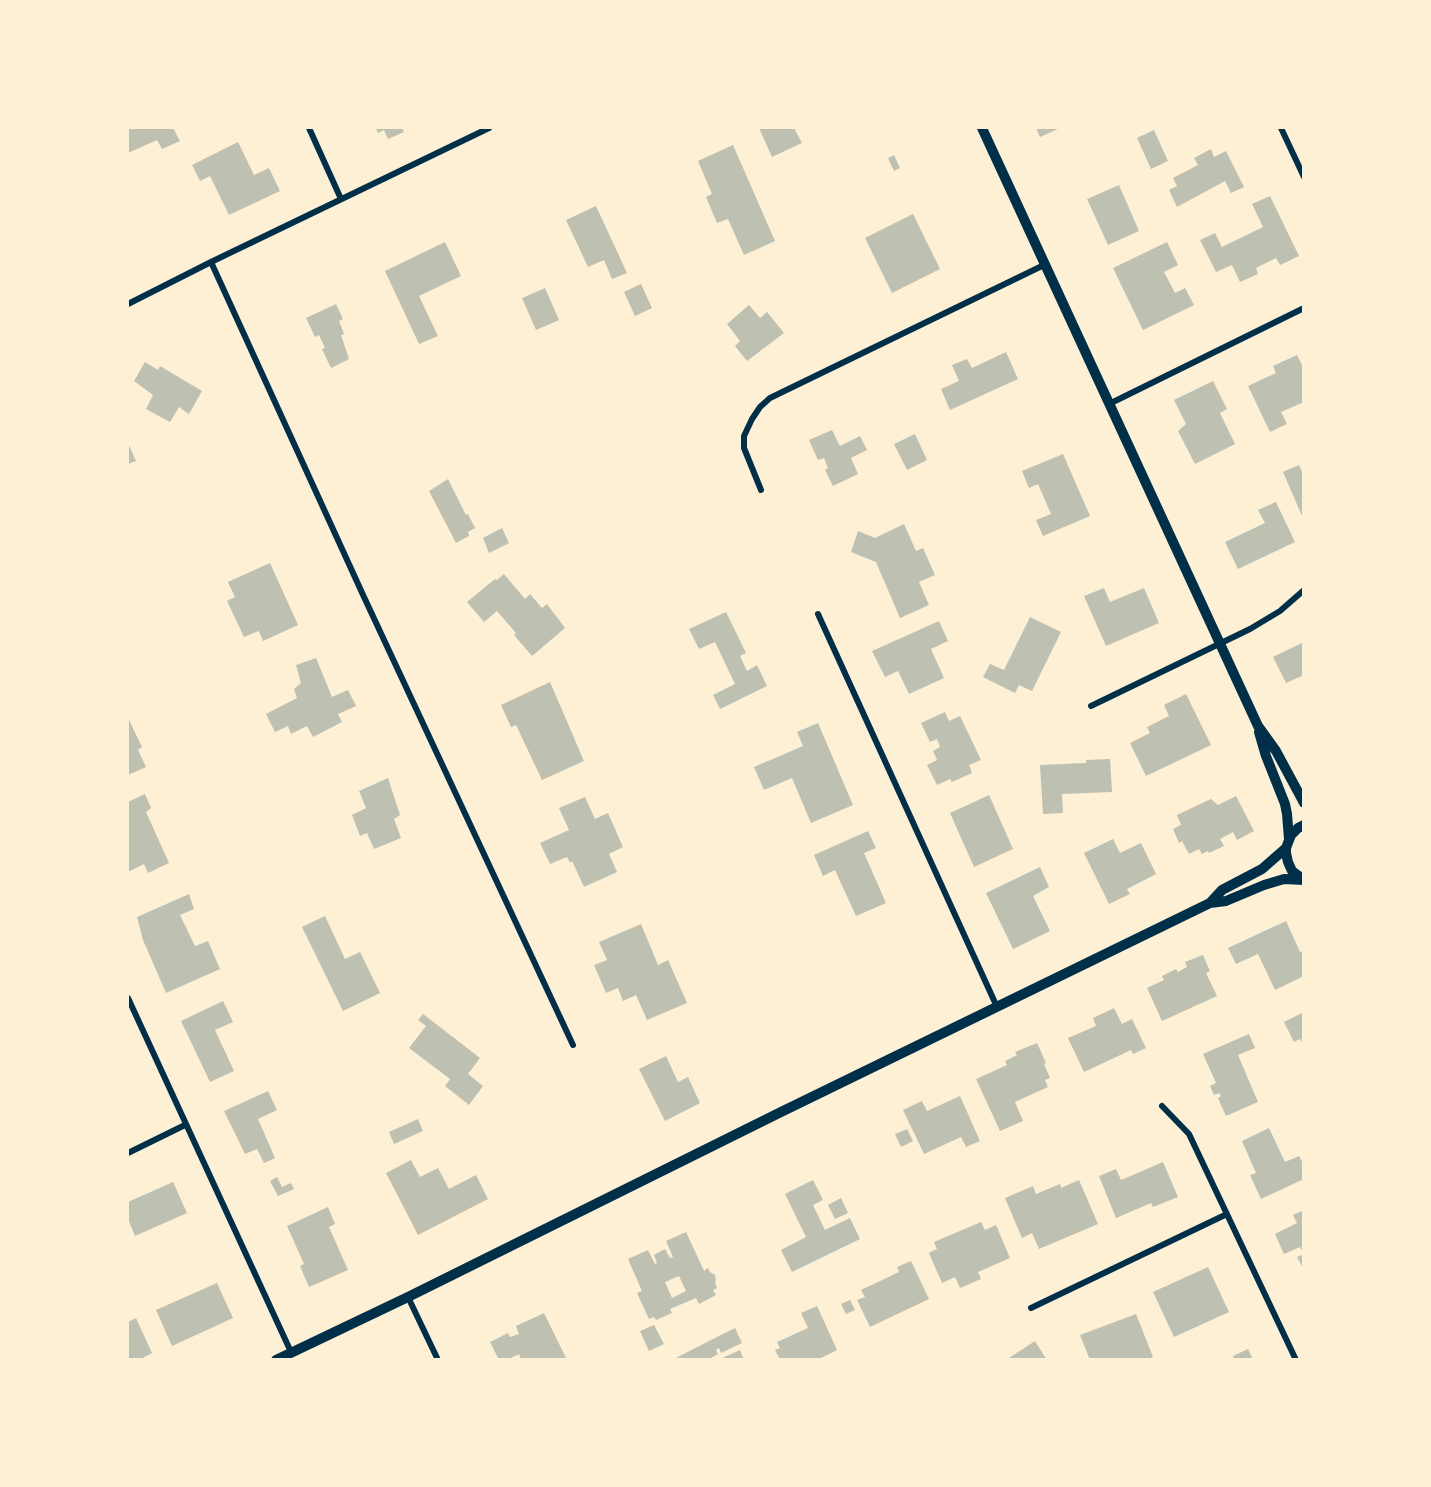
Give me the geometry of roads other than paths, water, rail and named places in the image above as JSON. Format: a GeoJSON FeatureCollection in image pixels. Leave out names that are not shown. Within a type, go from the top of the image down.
{"type":"FeatureCollection","features":[{"type":"Feature","properties":{"kind":"street"},"geometry":{"type":"LineString","coordinates":[[309,128],[341,199]]}},
{"type":"Feature","properties":{"kind":"street"},"geometry":{"type":"LineString","coordinates":[[128,304],[489,128]]}},
{"type":"Feature","properties":{"kind":"street"},"geometry":{"type":"LineString","coordinates":[[982,128],[1258,726],[1276,751],[1304,803]]}},
{"type":"Feature","properties":{"kind":"street"},"geometry":{"type":"LineString","coordinates":[[1281,128],[1304,177]]}},
{"type":"Feature","properties":{"kind":"street"},"geometry":{"type":"LineString","coordinates":[[211,262],[359,586],[573,1044]]}},
{"type":"Feature","properties":{"kind":"street"},"geometry":{"type":"LineString","coordinates":[[761,490],[744,448],[744,436],[760,407],[770,398],[1044,265]]}},
{"type":"Feature","properties":{"kind":"street"},"geometry":{"type":"LineString","coordinates":[[1109,404],[1304,308]]}},
{"type":"Feature","properties":{"kind":"street"},"geometry":{"type":"LineString","coordinates":[[1092,706],[1250,629],[1280,611],[1304,590]]}},
{"type":"Feature","properties":{"kind":"street"},"geometry":{"type":"LineString","coordinates":[[818,614],[998,1008]]}},
{"type":"Feature","properties":{"kind":"street"},"geometry":{"type":"LineString","coordinates":[[1258,726],[1266,756],[1285,804],[1287,858],[1290,867],[1304,880]]}},
{"type":"Feature","properties":{"kind":"street"},"geometry":{"type":"LineString","coordinates":[[1210,903],[1222,890],[1262,869],[1287,844],[1294,831],[1304,825]]}},
{"type":"Feature","properties":{"kind":"street"},"geometry":{"type":"LineString","coordinates":[[276,1359],[408,1297],[1210,903],[1226,901],[1284,879],[1304,880]]}},
{"type":"Feature","properties":{"kind":"street"},"geometry":{"type":"LineString","coordinates":[[128,998],[291,1352]]}},
{"type":"Feature","properties":{"kind":"street"},"geometry":{"type":"LineString","coordinates":[[1162,1106],[1189,1134],[1296,1359]]}},
{"type":"Feature","properties":{"kind":"street"},"geometry":{"type":"LineString","coordinates":[[128,1152],[185,1125]]}},
{"type":"Feature","properties":{"kind":"street"},"geometry":{"type":"LineString","coordinates":[[1031,1308],[1227,1214]]}},
{"type":"Feature","properties":{"kind":"street"},"geometry":{"type":"LineString","coordinates":[[408,1297],[438,1359]]}}]}
